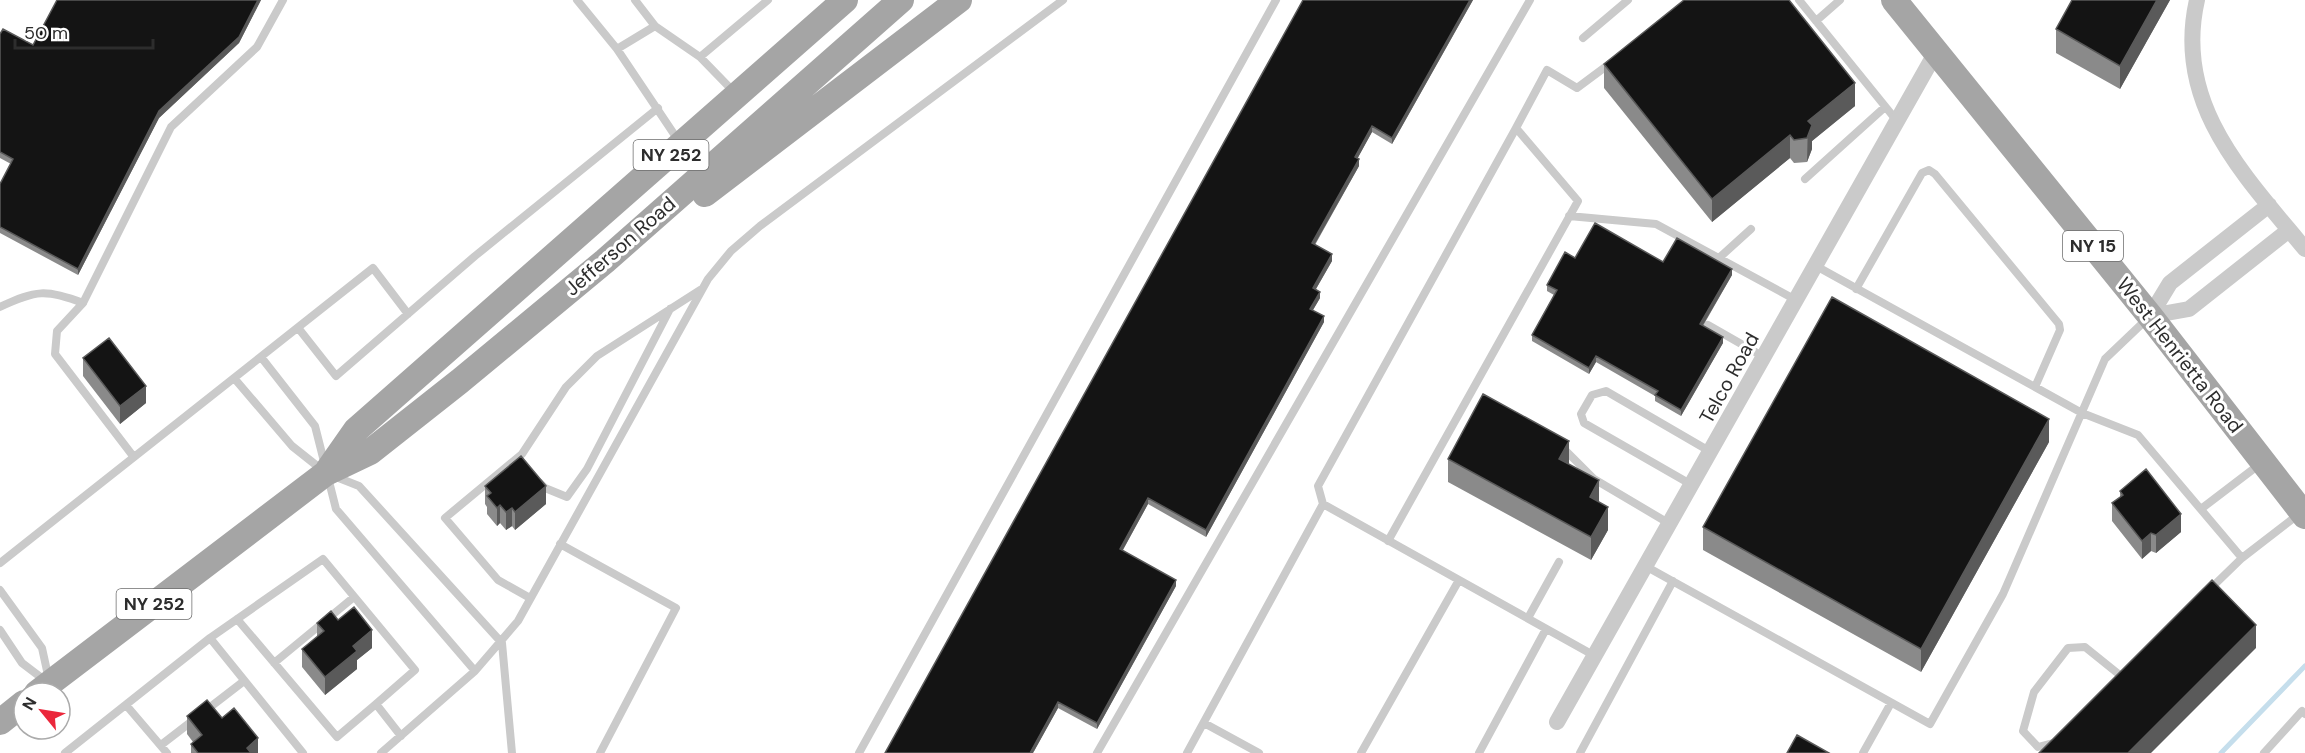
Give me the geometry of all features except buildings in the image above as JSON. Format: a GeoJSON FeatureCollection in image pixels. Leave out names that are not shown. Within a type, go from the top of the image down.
{"type":"FeatureCollection","features":[{"type":"Feature","properties":{"kind":"main road","name":"Jefferson Road"},"geometry":{"type":"LineString","coordinates":[[326,473],[356,430],[682,146],[845,0]]}},
{"type":"Feature","properties":{"kind":"main road","name":"Jefferson Road"},"geometry":{"type":"LineString","coordinates":[[53,681],[326,473],[370,452],[605,261],[901,0]]}},
{"type":"Feature","properties":{"kind":"main road"},"geometry":{"type":"LineString","coordinates":[[605,261],[658,230],[959,0]]}},
{"type":"Feature","properties":{"kind":"main road","name":"West Henrietta Road"},"geometry":{"type":"LineString","coordinates":[[1894,0],[2150,316],[2304,514]]}},
{"type":"Feature","properties":{"kind":"main road"},"geometry":{"type":"LineString","coordinates":[[0,722],[12,712]]}},
{"type":"Feature","properties":{"kind":"street"},"geometry":{"type":"LineString","coordinates":[[2197,0],[2191,26],[2193,70],[2209,121],[2269,205],[2305,249]]}},
{"type":"Feature","properties":{"kind":"street","name":"Telco Road"},"geometry":{"type":"LineString","coordinates":[[1557,722],[1647,567],[1936,52]]}},
{"type":"Feature","properties":{"kind":"street"},"geometry":{"type":"LineString","coordinates":[[2150,316],[2170,283],[2269,205]]}},
{"type":"Feature","properties":{"kind":"street"},"geometry":{"type":"LineString","coordinates":[[2150,316],[2189,309],[2289,230]]}},
{"type":"Feature","properties":{"kind":"lane"},"geometry":{"type":"LineString","coordinates":[[133,456],[55,354],[57,331],[83,303],[171,126],[257,47],[283,0]]}},
{"type":"Feature","properties":{"kind":"lane"},"geometry":{"type":"LineString","coordinates":[[577,0],[617,49],[682,146]]}},
{"type":"Feature","properties":{"kind":"lane"},"geometry":{"type":"LineString","coordinates":[[635,0],[655,26],[700,57],[738,95]]}},
{"type":"Feature","properties":{"kind":"lane"},"geometry":{"type":"LineString","coordinates":[[700,57],[768,0]]}},
{"type":"Feature","properties":{"kind":"lane"},"geometry":{"type":"LineString","coordinates":[[381,753],[475,672],[502,643],[530,598],[703,288],[731,251],[760,226],[1063,0]]}},
{"type":"Feature","properties":{"kind":"lane"},"geometry":{"type":"LineString","coordinates":[[860,753],[1276,0]]}},
{"type":"Feature","properties":{"kind":"lane"},"geometry":{"type":"LineString","coordinates":[[1097,753],[1530,0]]}},
{"type":"Feature","properties":{"kind":"lane"},"geometry":{"type":"LineString","coordinates":[[1583,38],[1628,0]]}},
{"type":"Feature","properties":{"kind":"lane"},"geometry":{"type":"LineString","coordinates":[[1799,0],[1897,122]]}},
{"type":"Feature","properties":{"kind":"lane"},"geometry":{"type":"LineString","coordinates":[[1816,21],[1840,0]]}},
{"type":"Feature","properties":{"kind":"lane"},"geometry":{"type":"LineString","coordinates":[[617,49],[655,26]]}},
{"type":"Feature","properties":{"kind":"lane"},"geometry":{"type":"LineString","coordinates":[[1187,753],[1323,504],[1318,486],[1547,70],[1577,88],[1617,58]]}},
{"type":"Feature","properties":{"kind":"lane"},"geometry":{"type":"LineString","coordinates":[[1805,179],[1885,107]]}},
{"type":"Feature","properties":{"kind":"lane"},"geometry":{"type":"LineString","coordinates":[[299,329],[336,376],[475,256],[658,108]]}},
{"type":"Feature","properties":{"kind":"lane"},"geometry":{"type":"LineString","coordinates":[[1388,541],[1578,201],[1516,128]]}},
{"type":"Feature","properties":{"kind":"lane"},"geometry":{"type":"LineString","coordinates":[[1856,289],[1922,173],[1929,170],[1935,174],[2059,324],[2060,330],[2035,387]]}},
{"type":"Feature","properties":{"kind":"lane"},"geometry":{"type":"LineString","coordinates":[[1569,216],[1656,224],[1796,300]]}},
{"type":"Feature","properties":{"kind":"lane"},"geometry":{"type":"LineString","coordinates":[[1719,258],[1751,229]]}},
{"type":"Feature","properties":{"kind":"lane"},"geometry":{"type":"LineString","coordinates":[[1815,266],[2082,412],[2138,435],[2242,558]]}},
{"type":"Feature","properties":{"kind":"lane"},"geometry":{"type":"LineString","coordinates":[[0,563],[133,456],[299,329],[373,268],[408,314]]}},
{"type":"Feature","properties":{"kind":"lane"},"geometry":{"type":"LineString","coordinates":[[530,598],[498,580],[445,518],[517,458],[566,387],[597,356],[703,288]]}},
{"type":"Feature","properties":{"kind":"lane"},"geometry":{"type":"LineString","coordinates":[[0,307],[30,293],[58,293],[83,303]]}},
{"type":"Feature","properties":{"kind":"lane"},"geometry":{"type":"LineString","coordinates":[[531,473],[545,488],[567,497],[587,469],[670,309]]}},
{"type":"Feature","properties":{"kind":"lane"},"geometry":{"type":"LineString","coordinates":[[1647,567],[1929,724],[2002,594],[2105,359],[2150,316]]}},
{"type":"Feature","properties":{"kind":"lane"},"geometry":{"type":"LineString","coordinates":[[1708,325],[1764,357]]}},
{"type":"Feature","properties":{"kind":"lane"},"geometry":{"type":"LineString","coordinates":[[261,357],[315,426],[336,509],[475,672]]}},
{"type":"Feature","properties":{"kind":"lane"},"geometry":{"type":"LineString","coordinates":[[234,378],[292,446],[326,473],[359,486],[502,643],[512,753]]}},
{"type":"Feature","properties":{"kind":"lane"},"geometry":{"type":"LineString","coordinates":[[1692,485],[1584,423],[1581,414],[1592,395],[1606,391],[1711,452]]}},
{"type":"Feature","properties":{"kind":"lane"},"geometry":{"type":"LineString","coordinates":[[1467,398],[1478,404]]}},
{"type":"Feature","properties":{"kind":"lane"},"geometry":{"type":"LineString","coordinates":[[1553,442],[1563,448],[1594,479],[1670,525]]}},
{"type":"Feature","properties":{"kind":"lane"},"geometry":{"type":"LineString","coordinates":[[517,458],[524,465]]}},
{"type":"Feature","properties":{"kind":"lane"},"geometry":{"type":"LineString","coordinates":[[2201,509],[2263,462]]}},
{"type":"Feature","properties":{"kind":"lane"},"geometry":{"type":"LineString","coordinates":[[1323,504],[1595,656]]}},
{"type":"Feature","properties":{"kind":"lane"},"geometry":{"type":"LineString","coordinates":[[2201,597],[2242,558],[2304,514]]}},
{"type":"Feature","properties":{"kind":"lane"},"geometry":{"type":"LineString","coordinates":[[560,544],[676,608],[600,753]]}},
{"type":"Feature","properties":{"kind":"lane"},"geometry":{"type":"LineString","coordinates":[[65,753],[210,638],[237,619],[323,559],[415,670],[337,737],[237,619]]}},
{"type":"Feature","properties":{"kind":"lane"},"geometry":{"type":"LineString","coordinates":[[1528,618],[1559,562]]}},
{"type":"Feature","properties":{"kind":"lane"},"geometry":{"type":"LineString","coordinates":[[1361,753],[1459,580]]}},
{"type":"Feature","properties":{"kind":"lane"},"geometry":{"type":"LineString","coordinates":[[1580,753],[1673,581]]}},
{"type":"Feature","properties":{"kind":"lane"},"geometry":{"type":"LineString","coordinates":[[0,590],[42,648],[44,681]]}},
{"type":"Feature","properties":{"kind":"lane"},"geometry":{"type":"LineString","coordinates":[[274,663],[354,597]]}},
{"type":"Feature","properties":{"kind":"lane"},"geometry":{"type":"LineString","coordinates":[[1479,753],[1546,629]]}},
{"type":"Feature","properties":{"kind":"lane"},"geometry":{"type":"LineString","coordinates":[[0,630],[22,663],[38,681]]}},
{"type":"Feature","properties":{"kind":"lane"},"geometry":{"type":"LineString","coordinates":[[210,638],[303,753]]}},
{"type":"Feature","properties":{"kind":"lane"},"geometry":{"type":"LineString","coordinates":[[2059,738],[2051,746],[2038,747],[2023,731],[2034,692],[2068,648],[2085,647],[2121,676]]}},
{"type":"Feature","properties":{"kind":"lane"},"geometry":{"type":"LineString","coordinates":[[2113,684],[2129,668]]}},
{"type":"Feature","properties":{"kind":"lane"},"geometry":{"type":"LineString","coordinates":[[161,745],[244,681]]}},
{"type":"Feature","properties":{"kind":"lane"},"geometry":{"type":"LineString","coordinates":[[1863,753],[1891,703]]}},
{"type":"Feature","properties":{"kind":"lane"},"geometry":{"type":"LineString","coordinates":[[375,704],[401,736]]}},
{"type":"Feature","properties":{"kind":"lane"},"geometry":{"type":"LineString","coordinates":[[126,705],[167,753]]}},
{"type":"Feature","properties":{"kind":"lane"},"geometry":{"type":"LineString","coordinates":[[2264,753],[2302,711],[2305,714]]}},
{"type":"Feature","properties":{"kind":"lane"},"geometry":{"type":"LineString","coordinates":[[1204,723],[1259,753]]}},
{"type":"Feature","properties":{"kind":"waterway"},"geometry":{"type":"LineString","coordinates":[[2221,753],[2305,666]]}}]}
